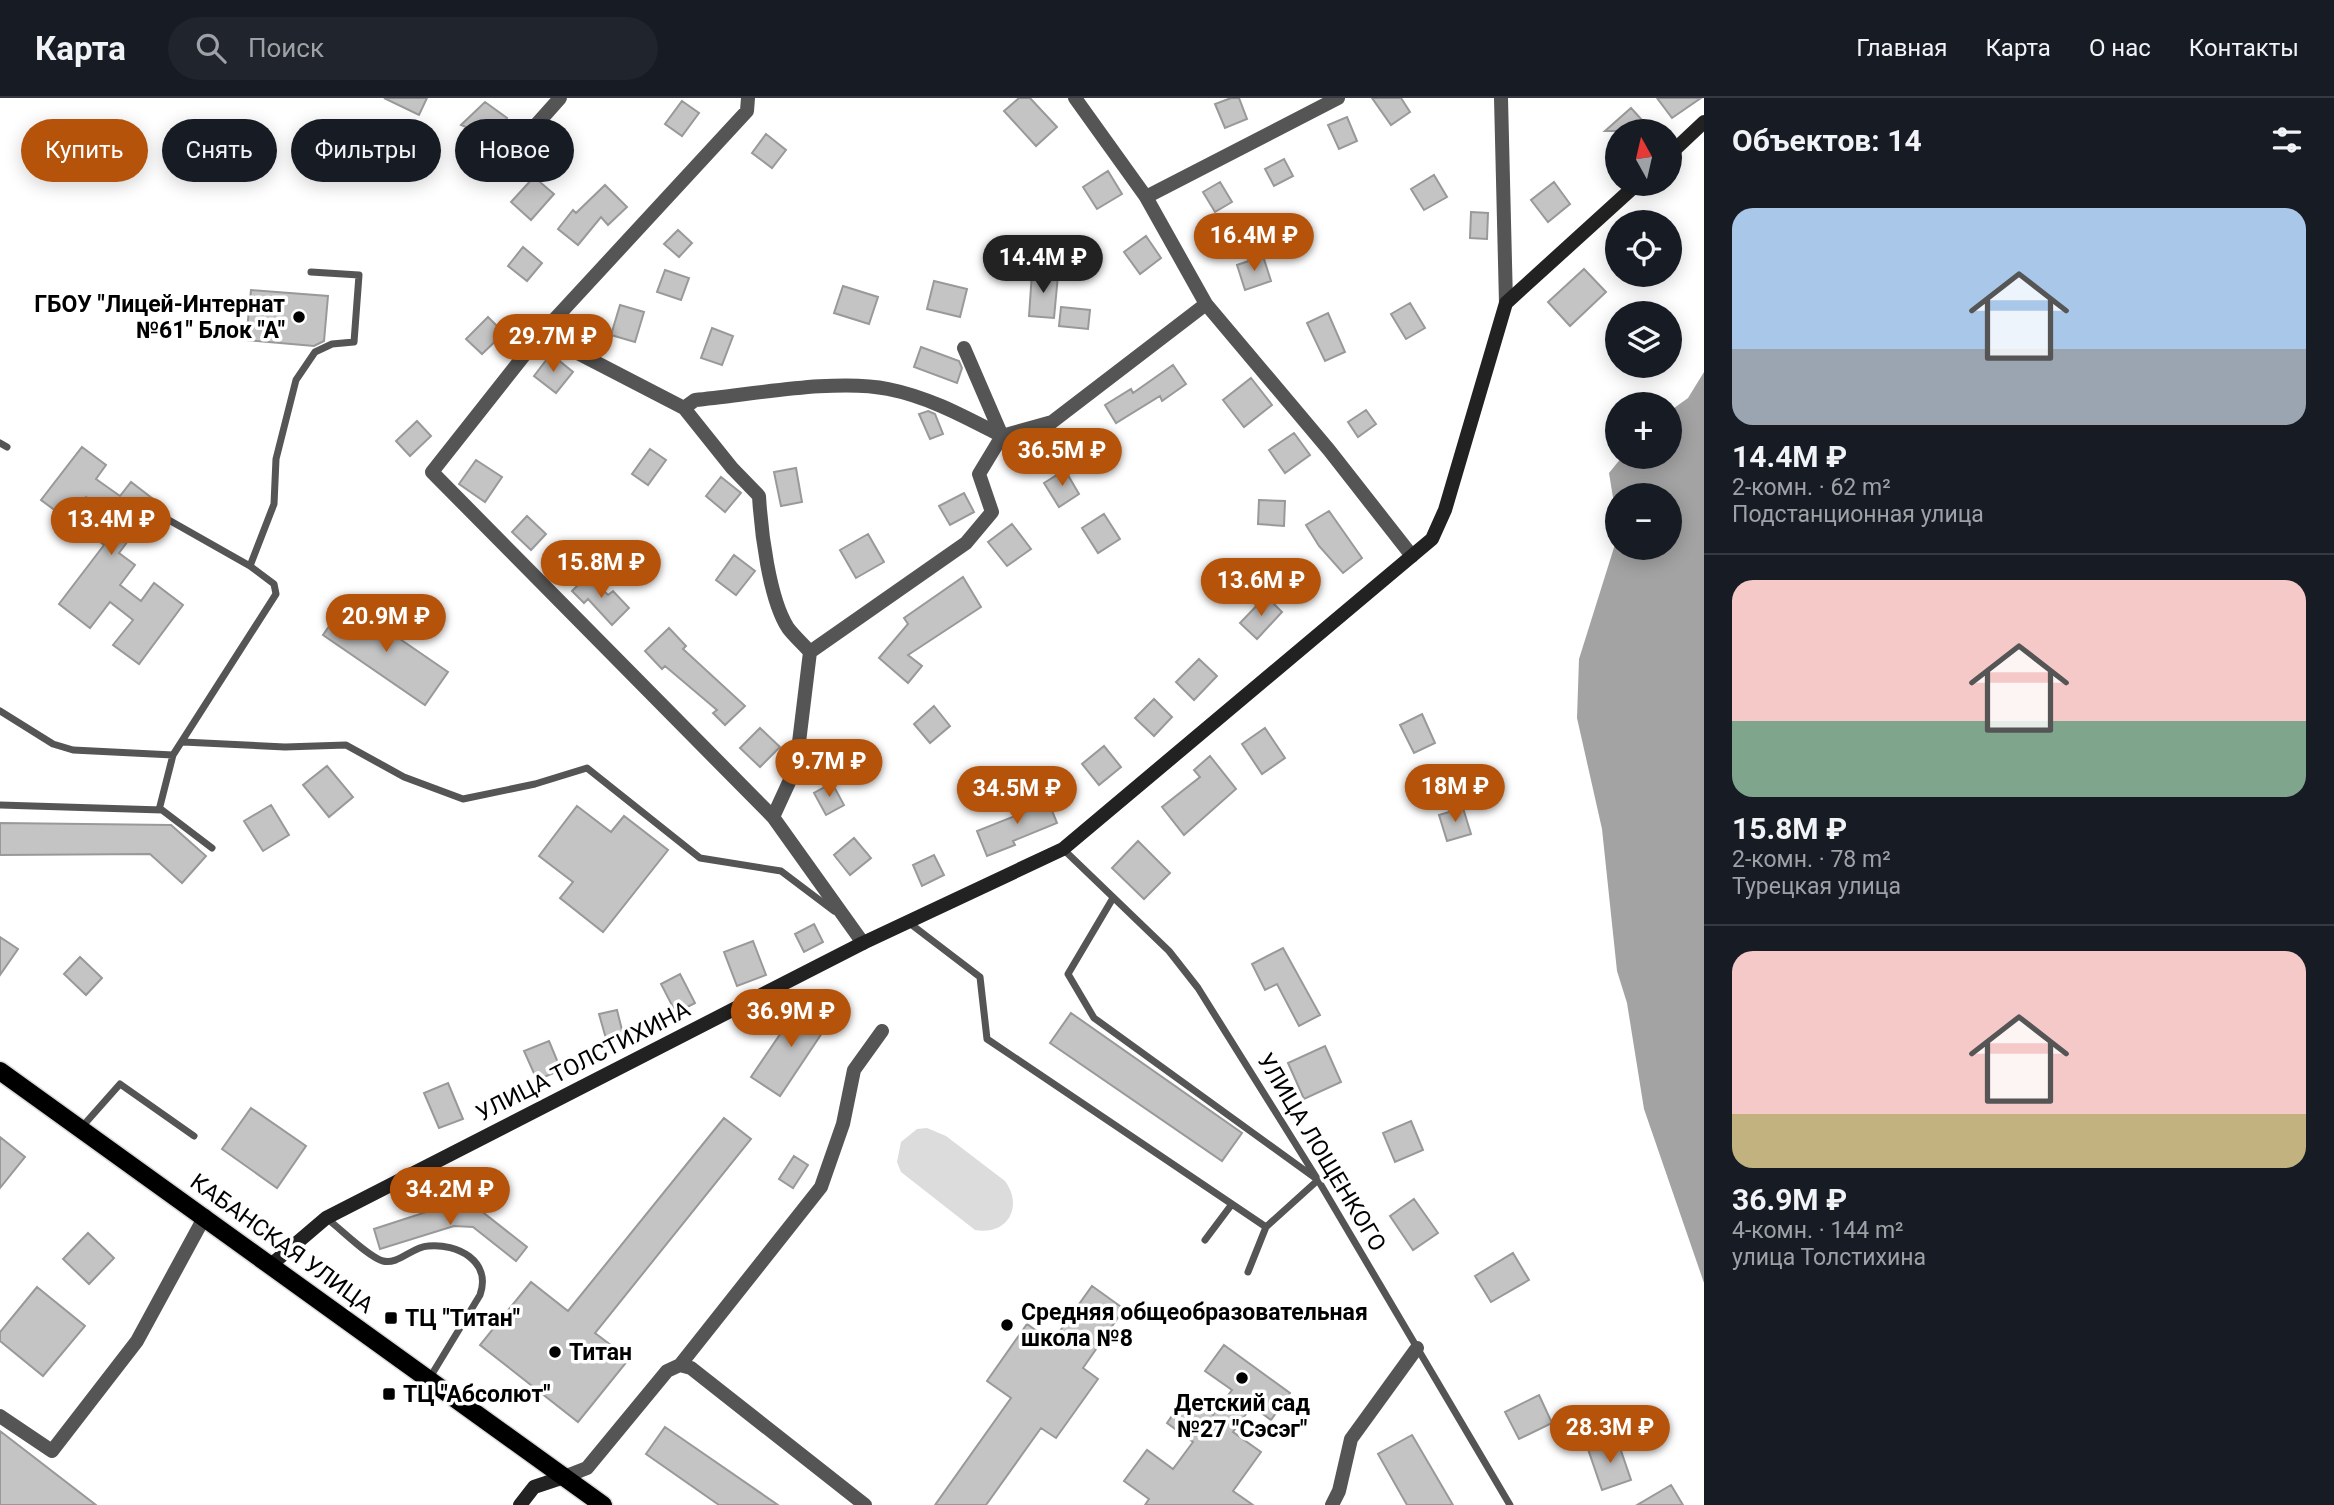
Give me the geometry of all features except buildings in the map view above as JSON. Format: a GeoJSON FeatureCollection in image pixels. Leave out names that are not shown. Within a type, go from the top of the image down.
{"type":"FeatureCollection","features":[{"type":"Feature","properties":{"kind":"main road","name":"КАБАНСКАЯ УЛИЦА"},"geometry":{"type":"LineString","coordinates":[[0,1071],[272,1264],[603,1505]]}},
{"type":"Feature","properties":{"kind":"street"},"geometry":{"type":"LineString","coordinates":[[541,119],[560,98]]}},
{"type":"Feature","properties":{"kind":"street"},"geometry":{"type":"LineString","coordinates":[[748,98],[747,111],[541,334],[432,472],[774,817],[863,943]]}},
{"type":"Feature","properties":{"kind":"street"},"geometry":{"type":"LineString","coordinates":[[1075,98],[1146,197],[1206,304],[1329,450],[1412,556]]}},
{"type":"Feature","properties":{"kind":"street"},"geometry":{"type":"LineString","coordinates":[[1146,197],[1338,98]]}},
{"type":"Feature","properties":{"kind":"street"},"geometry":{"type":"LineString","coordinates":[[1501,98],[1506,303]]}},
{"type":"Feature","properties":{"kind":"street"},"geometry":{"type":"LineString","coordinates":[[1682,143],[1704,122]]}},
{"type":"Feature","properties":{"kind":"street"},"geometry":{"type":"LineString","coordinates":[[1506,303],[1624,196]]}},
{"type":"Feature","properties":{"kind":"street","name":"УЛИЦА ТОЛСТИХИНА"},"geometry":{"type":"LineString","coordinates":[[272,1264],[326,1218],[863,943],[1063,849],[1433,538],[1445,510],[1506,303]]}},
{"type":"Feature","properties":{"kind":"street"},"geometry":{"type":"LineString","coordinates":[[774,817],[796,767],[810,652],[965,543],[984,525],[992,512],[979,474],[1003,436],[1052,422],[1206,304]]}},
{"type":"Feature","properties":{"kind":"street"},"geometry":{"type":"LineString","coordinates":[[541,334],[684,408],[732,468],[759,496],[761,531],[769,573],[787,627],[810,652]]}},
{"type":"Feature","properties":{"kind":"street"},"geometry":{"type":"LineString","coordinates":[[964,348],[1003,436]]}},
{"type":"Feature","properties":{"kind":"street"},"geometry":{"type":"LineString","coordinates":[[684,408],[695,400],[852,385],[887,388],[931,400],[1003,436]]}},
{"type":"Feature","properties":{"kind":"street"},"geometry":{"type":"LineString","coordinates":[[520,1505],[534,1487],[587,1468],[667,1371],[680,1365],[821,1187],[843,1124],[854,1070],[882,1031]]}},
{"type":"Feature","properties":{"kind":"street"},"geometry":{"type":"LineString","coordinates":[[0,1416],[52,1451],[137,1341],[205,1216]]}},
{"type":"Feature","properties":{"kind":"street"},"geometry":{"type":"LineString","coordinates":[[1332,1505],[1339,1491],[1351,1439],[1417,1348]]}},
{"type":"Feature","properties":{"kind":"street"},"geometry":{"type":"LineString","coordinates":[[680,1365],[691,1368],[865,1505]]}},
{"type":"Feature","properties":{"kind":"lane"},"geometry":{"type":"LineString","coordinates":[[250,566],[274,504],[276,459],[296,380],[316,352],[332,344],[354,342],[359,275],[311,272]]}},
{"type":"Feature","properties":{"kind":"lane"},"geometry":{"type":"LineString","coordinates":[[159,810],[173,755],[276,594],[274,584],[250,566],[167,519]]}},
{"type":"Feature","properties":{"kind":"lane"},"geometry":{"type":"LineString","coordinates":[[0,711],[53,744],[73,750],[173,755]]}},
{"type":"Feature","properties":{"kind":"lane"},"geometry":{"type":"LineString","coordinates":[[183,742],[285,747],[346,745],[404,777],[463,799],[535,784],[587,768],[700,858],[781,871],[846,919]]}},
{"type":"Feature","properties":{"kind":"lane"},"geometry":{"type":"LineString","coordinates":[[0,805],[159,810],[212,848]]}},
{"type":"Feature","properties":{"kind":"lane","name":"УЛИЦА ЛОЩЕНКОГО"},"geometry":{"type":"LineString","coordinates":[[1063,849],[1169,951],[1198,988],[1318,1180],[1510,1505]]}},
{"type":"Feature","properties":{"kind":"lane"},"geometry":{"type":"LineString","coordinates":[[1113,898],[1068,974],[1094,1017],[1318,1180],[1266,1227],[1248,1272]]}},
{"type":"Feature","properties":{"kind":"lane"},"geometry":{"type":"LineString","coordinates":[[908,922],[979,977],[987,1039],[1266,1227]]}},
{"type":"Feature","properties":{"kind":"lane"},"geometry":{"type":"LineString","coordinates":[[81,1128],[120,1084],[194,1136]]}},
{"type":"Feature","properties":{"kind":"lane"},"geometry":{"type":"LineString","coordinates":[[1205,1240],[1232,1204]]}},
{"type":"Feature","properties":{"kind":"lane"},"geometry":{"type":"LineString","coordinates":[[326,1218],[381,1261],[395,1262],[411,1250],[432,1245],[466,1253],[479,1268],[483,1284],[480,1294],[429,1380]]}},
{"type":"Feature","properties":{"kind":"shaded area"},"geometry":{"type":"Polygon","coordinates":[[[1704,372],[1704,1283],[1644,1109],[1627,1003],[1617,971],[1602,829],[1577,718],[1579,659],[1610,560],[1682,560],[1682,483],[1611,483],[1609,473],[1612,469],[1682,469],[1682,402],[1688,398],[1704,372]]]}},
{"type":"Feature","properties":{"kind":"shaded area"},"geometry":{"type":"Polygon","coordinates":[[[927,1128],[946,1136],[1005,1181],[1013,1200],[1009,1218],[1004,1224],[996,1229],[975,1230],[901,1172],[897,1162],[901,1142],[917,1129],[927,1128]]]}},
{"type":"Feature","properties":{"kind":"place","name":"ГБОУ \"Лицей-Интернат №61\" Блок \"А\""},"geometry":{"type":"Point","coordinates":[299,317]}},
{"type":"Feature","properties":{"kind":"place","name":"ТЦ \"Титан\""},"geometry":{"type":"Point","coordinates":[391,1318]}},
{"type":"Feature","properties":{"kind":"place","name":"Средняя общеобразовательная школа №8"},"geometry":{"type":"Point","coordinates":[1007,1325]}},
{"type":"Feature","properties":{"kind":"place","name":"Титан"},"geometry":{"type":"Point","coordinates":[555,1352]}},
{"type":"Feature","properties":{"kind":"place","name":"Детский сад №27 \"Сэсэг\""},"geometry":{"type":"Point","coordinates":[1242,1378]}},
{"type":"Feature","properties":{"kind":"place","name":"ТЦ \"Абсолют\""},"geometry":{"type":"Point","coordinates":[389,1394]}}]}
